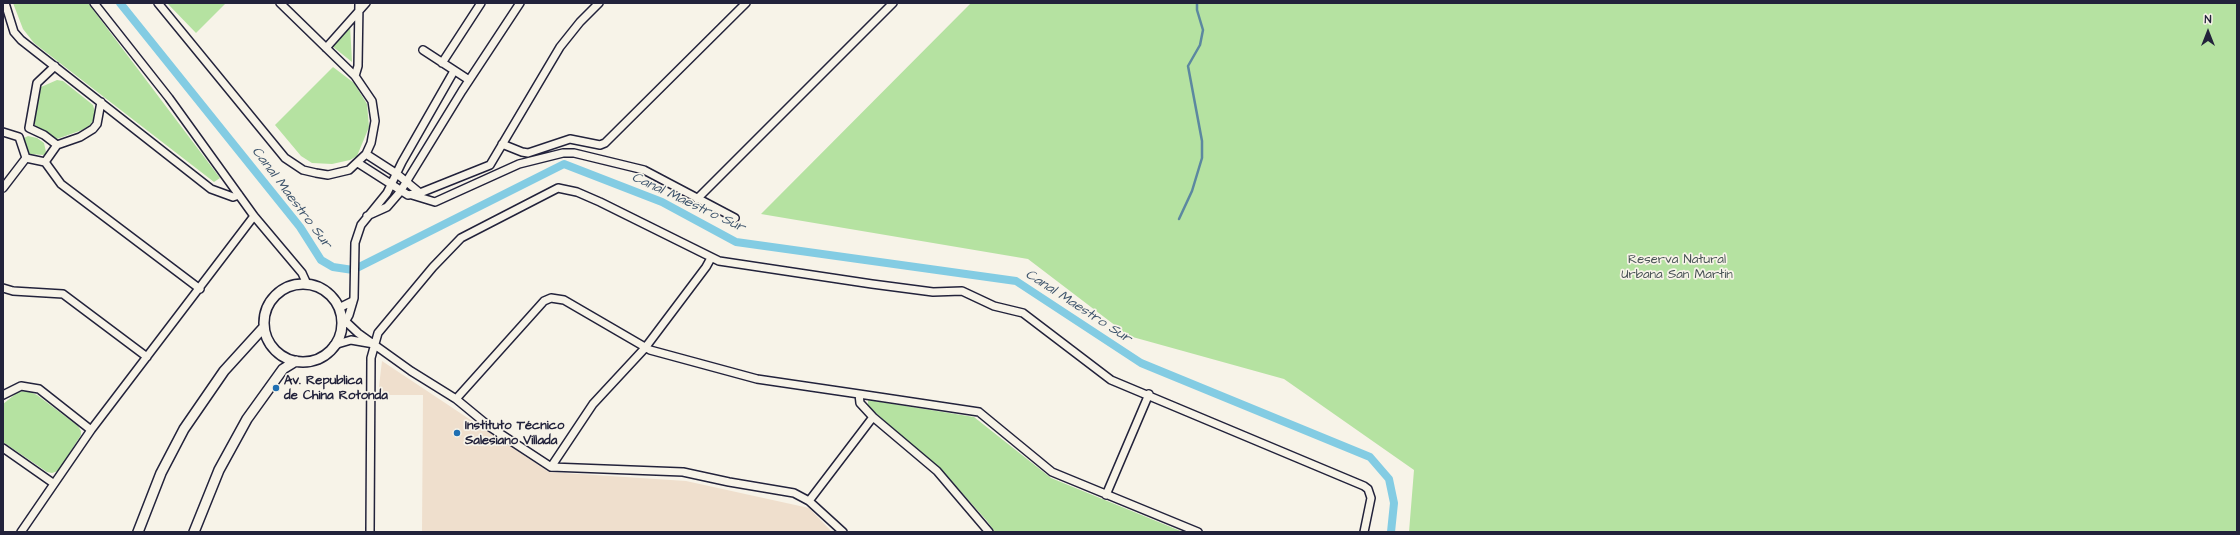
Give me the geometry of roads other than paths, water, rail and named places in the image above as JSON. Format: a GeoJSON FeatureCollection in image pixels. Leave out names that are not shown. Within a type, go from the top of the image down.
{"type":"FeatureCollection","features":[{"type":"Feature","properties":{"kind":"main road"},"geometry":{"type":"LineString","coordinates":[[194,532],[219,470],[247,419],[283,369],[296,361],[319,358],[334,345],[342,319],[329,294],[319,287],[307,284],[295,284],[284,288],[275,295],[268,305],[264,316],[264,327],[272,347],[280,354],[296,361]]}},
{"type":"Feature","properties":{"kind":"main road"},"geometry":{"type":"LineString","coordinates":[[138,532],[161,473],[184,429],[224,371],[264,327]]}},
{"type":"Feature","properties":{"kind":"street"},"geometry":{"type":"LineString","coordinates":[[5,3],[16,35],[211,190],[233,197],[239,195]]}},
{"type":"Feature","properties":{"kind":"street"},"geometry":{"type":"LineString","coordinates":[[94,3],[169,98],[254,216],[302,273],[307,284]]}},
{"type":"Feature","properties":{"kind":"street"},"geometry":{"type":"LineString","coordinates":[[158,3],[285,158],[303,170],[328,175],[349,170],[366,154],[374,132],[375,111],[369,94],[355,76],[280,3]]}},
{"type":"Feature","properties":{"kind":"street"},"geometry":{"type":"LineString","coordinates":[[326,48],[359,7],[366,3]]}},
{"type":"Feature","properties":{"kind":"street"},"geometry":{"type":"LineString","coordinates":[[442,63],[481,3]]}},
{"type":"Feature","properties":{"kind":"street"},"geometry":{"type":"LineString","coordinates":[[365,217],[387,207],[400,192],[469,80],[520,3]]}},
{"type":"Feature","properties":{"kind":"street"},"geometry":{"type":"LineString","coordinates":[[412,195],[483,169],[493,161],[560,47],[580,22],[599,3]]}},
{"type":"Feature","properties":{"kind":"street"},"geometry":{"type":"LineString","coordinates":[[502,144],[528,153],[570,139],[600,145],[605,143],[746,3]]}},
{"type":"Feature","properties":{"kind":"street"},"geometry":{"type":"LineString","coordinates":[[697,199],[893,3]]}},
{"type":"Feature","properties":{"kind":"street"},"geometry":{"type":"LineString","coordinates":[[355,76],[358,70],[359,7]]}},
{"type":"Feature","properties":{"kind":"street"},"geometry":{"type":"LineString","coordinates":[[423,50],[469,80]]}},
{"type":"Feature","properties":{"kind":"street"},"geometry":{"type":"LineString","coordinates":[[19,137],[29,128],[37,83],[55,66]]}},
{"type":"Feature","properties":{"kind":"street"},"geometry":{"type":"LineString","coordinates":[[342,319],[353,301],[356,238],[365,217],[383,199],[392,185],[396,174],[454,71]]}},
{"type":"Feature","properties":{"kind":"street"},"geometry":{"type":"LineString","coordinates":[[45,162],[57,145],[80,137],[93,129],[97,124],[101,102]]}},
{"type":"Feature","properties":{"kind":"street"},"geometry":{"type":"LineString","coordinates":[[29,128],[44,134],[57,145]]}},
{"type":"Feature","properties":{"kind":"street"},"geometry":{"type":"LineString","coordinates":[[3,132],[19,137]]}},
{"type":"Feature","properties":{"kind":"street"},"geometry":{"type":"LineString","coordinates":[[19,137],[26,158]]}},
{"type":"Feature","properties":{"kind":"street"},"geometry":{"type":"LineString","coordinates":[[358,163],[392,185],[400,192],[435,202],[519,164],[563,153],[589,156],[644,170],[735,218]]}},
{"type":"Feature","properties":{"kind":"street"},"geometry":{"type":"LineString","coordinates":[[366,154],[420,192]]}},
{"type":"Feature","properties":{"kind":"street"},"geometry":{"type":"LineString","coordinates":[[26,158],[45,162],[61,184],[200,289]]}},
{"type":"Feature","properties":{"kind":"street"},"geometry":{"type":"LineString","coordinates":[[3,188],[26,158]]}},
{"type":"Feature","properties":{"kind":"street"},"geometry":{"type":"LineString","coordinates":[[370,532],[371,358],[378,333],[404,301],[461,238],[558,188],[577,192],[600,202],[711,258],[872,284],[933,292],[962,291],[994,306],[1029,316],[1107,377],[1364,486],[1368,489],[1371,498],[1364,532]]}},
{"type":"Feature","properties":{"kind":"street"},"geometry":{"type":"LineString","coordinates":[[21,532],[53,483],[91,430],[200,289],[254,216]]}},
{"type":"Feature","properties":{"kind":"street"},"geometry":{"type":"LineString","coordinates":[[551,467],[593,404],[645,348],[706,267],[711,258]]}},
{"type":"Feature","properties":{"kind":"street"},"geometry":{"type":"LineString","coordinates":[[3,288],[13,291],[63,294],[147,357]]}},
{"type":"Feature","properties":{"kind":"street"},"geometry":{"type":"LineString","coordinates":[[456,399],[546,299],[564,300],[645,348],[757,379],[979,412],[1047,468],[1106,495],[1198,532]]}},
{"type":"Feature","properties":{"kind":"street"},"geometry":{"type":"LineString","coordinates":[[342,319],[353,301]]}},
{"type":"Feature","properties":{"kind":"street"},"geometry":{"type":"LineString","coordinates":[[342,319],[355,331],[411,371],[456,399],[490,427],[551,467],[683,472],[729,482],[794,493],[809,501],[844,532]]}},
{"type":"Feature","properties":{"kind":"street"},"geometry":{"type":"LineString","coordinates":[[351,340],[355,331]]}},
{"type":"Feature","properties":{"kind":"street"},"geometry":{"type":"LineString","coordinates":[[334,345],[351,340],[374,344]]}},
{"type":"Feature","properties":{"kind":"street"},"geometry":{"type":"LineString","coordinates":[[3,395],[21,386],[39,389],[91,430]]}},
{"type":"Feature","properties":{"kind":"street"},"geometry":{"type":"LineString","coordinates":[[859,394],[860,403],[873,417],[937,471],[989,532]]}},
{"type":"Feature","properties":{"kind":"street"},"geometry":{"type":"LineString","coordinates":[[1106,495],[1149,394]]}},
{"type":"Feature","properties":{"kind":"street"},"geometry":{"type":"LineString","coordinates":[[809,501],[873,417]]}},
{"type":"Feature","properties":{"kind":"street"},"geometry":{"type":"LineString","coordinates":[[3,448],[53,483]]}},
{"type":"Feature","properties":{"kind":"waterway","name":"Canal Maestro Sur"},"geometry":{"type":"LineString","coordinates":[[120,3],[300,227],[321,260],[333,267],[353,270],[564,164],[662,202],[736,242],[1016,281],[1141,363],[1370,457],[1389,479],[1394,503],[1391,532]]}},
{"type":"Feature","properties":{"kind":"waterway"},"geometry":{"type":"LineString","coordinates":[[1179,219],[1192,191],[1202,158],[1202,141],[1188,66],[1200,45],[1203,30],[1197,10],[1197,3]]}},
{"type":"Feature","properties":{"kind":"place","name":"Av. Republica de China Rotonda"},"geometry":{"type":"Point","coordinates":[276,388]}},
{"type":"Feature","properties":{"kind":"place","name":"Instituto Técnico Salesiano Villada"},"geometry":{"type":"Point","coordinates":[457,433]}},
{"type":"Feature","properties":{"kind":"park label","name":"Reserva Natural Urbana San Martín"},"geometry":{"type":"Point","coordinates":[1677,268]}}]}
